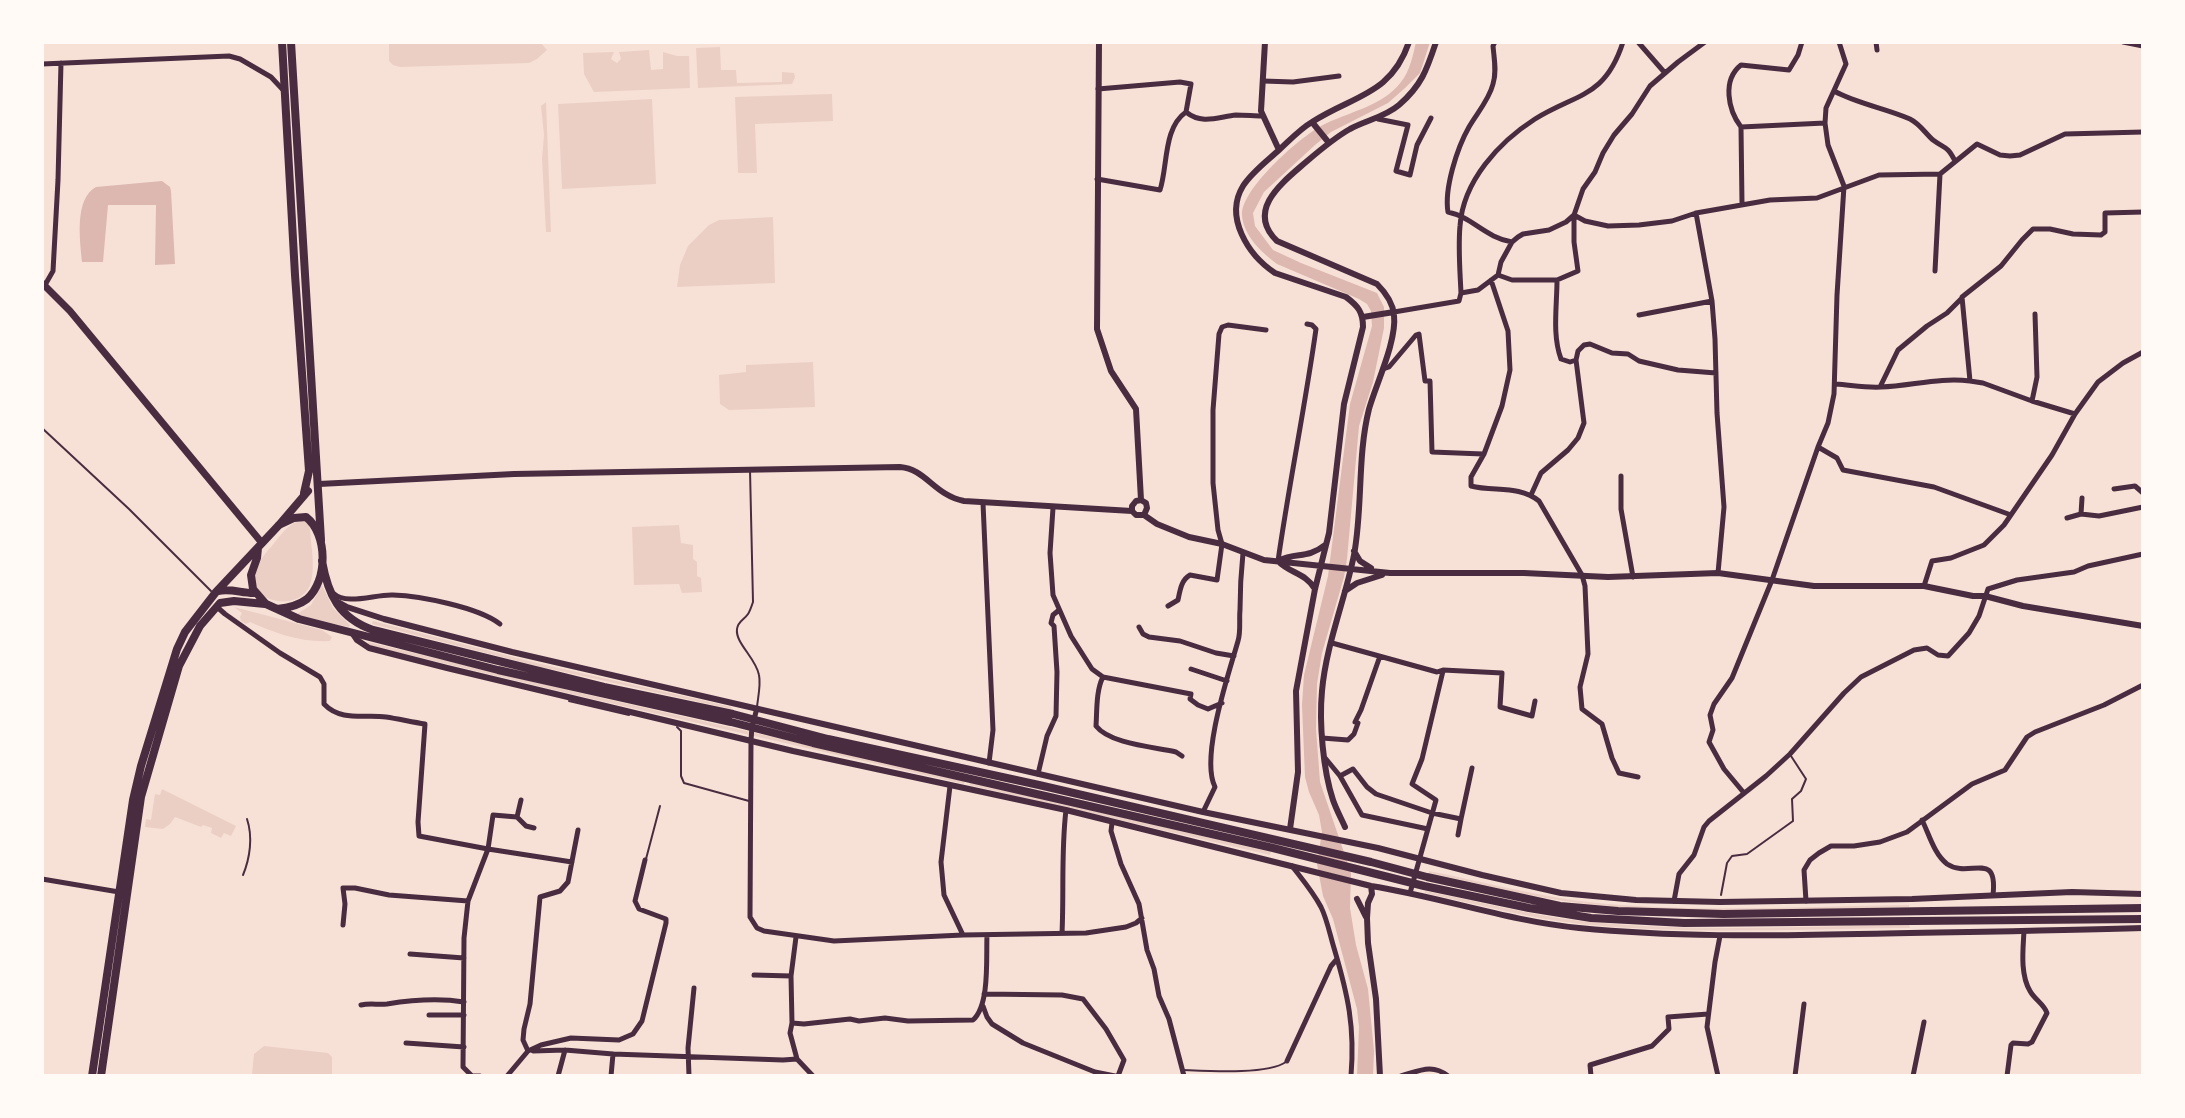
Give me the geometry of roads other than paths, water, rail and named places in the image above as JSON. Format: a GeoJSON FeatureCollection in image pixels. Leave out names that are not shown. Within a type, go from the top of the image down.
{"type":"FeatureCollection","features":[{"type":"Feature","properties":{"kind":"main road"},"geometry":{"type":"LineString","coordinates":[[282,42],[309,471],[304,493]]}},
{"type":"Feature","properties":{"kind":"main road"},"geometry":{"type":"LineString","coordinates":[[101,1076],[141,797],[168,698],[184,653],[200,626],[223,602],[293,607],[310,596],[318,583],[322,558],[319,484],[291,42]]}},
{"type":"Feature","properties":{"kind":"main road"},"geometry":{"type":"LineString","coordinates":[[46,286],[70,311],[260,545]]}},
{"type":"Feature","properties":{"kind":"main road"},"geometry":{"type":"LineString","coordinates":[[92,1076],[129,824],[141,766],[177,649],[185,632],[216,592],[279,525],[304,493],[319,484]]}},
{"type":"Feature","properties":{"kind":"main road"},"geometry":{"type":"LineString","coordinates":[[279,525],[300,516],[309,519],[317,532],[330,593],[345,614],[363,626],[1285,851],[1304,851]]}},
{"type":"Feature","properties":{"kind":"main road"},"geometry":{"type":"LineString","coordinates":[[260,545],[251,575],[256,593],[269,606],[299,619],[498,670],[828,739],[1370,866],[1529,908],[1569,915],[1655,921],[2143,919]]}},
{"type":"Feature","properties":{"kind":"main road"},"geometry":{"type":"LineString","coordinates":[[216,592],[227,589],[256,593]]}},
{"type":"Feature","properties":{"kind":"main road"},"geometry":{"type":"LineString","coordinates":[[1414,878],[1560,906],[1618,911],[1723,914],[2143,908]]}},
{"type":"Feature","properties":{"kind":"street"},"geometry":{"type":"LineString","coordinates":[[1099,42],[1097,329],[1111,371],[1136,409],[1141,500],[1147,505],[1144,515]]}},
{"type":"Feature","properties":{"kind":"street"},"geometry":{"type":"LineString","coordinates":[[1265,42],[1262,116],[1279,150]]}},
{"type":"Feature","properties":{"kind":"street"},"geometry":{"type":"LineString","coordinates":[[1366,316],[1346,297],[1275,273],[1267,267],[1243,236],[1236,212],[1240,193],[1252,176],[1312,122],[1384,82],[1401,63],[1409,42]]}},
{"type":"Feature","properties":{"kind":"street"},"geometry":{"type":"LineString","coordinates":[[1345,827],[1327,780],[1322,738],[1322,694],[1325,662],[1354,551],[1363,439],[1391,340],[1391,312],[1387,296],[1377,284],[1272,237],[1266,226],[1266,208],[1276,188],[1329,143],[1399,105],[1427,72],[1436,42]]}},
{"type":"Feature","properties":{"kind":"street"},"geometry":{"type":"LineString","coordinates":[[1495,42],[1494,82],[1463,138],[1451,174],[1448,212],[1462,215],[1499,240],[1512,242]]}},
{"type":"Feature","properties":{"kind":"street"},"geometry":{"type":"LineString","coordinates":[[1366,316],[1459,301],[1459,222],[1476,177],[1496,151],[1534,120],[1586,95],[1606,78],[1623,42]]}},
{"type":"Feature","properties":{"kind":"street"},"geometry":{"type":"LineString","coordinates":[[1638,42],[1665,73]]}},
{"type":"Feature","properties":{"kind":"street"},"geometry":{"type":"LineString","coordinates":[[1498,275],[1512,280],[1557,280],[1578,271],[1574,215],[1583,189],[1614,135],[1650,86],[1705,42]]}},
{"type":"Feature","properties":{"kind":"street"},"geometry":{"type":"LineString","coordinates":[[1742,204],[1741,127],[1734,118],[1728,97],[1732,79],[1737,66],[1741,65],[1789,70],[1802,42]]}},
{"type":"Feature","properties":{"kind":"street"},"geometry":{"type":"LineString","coordinates":[[1744,793],[1724,769],[1709,742],[1713,730],[1710,715],[1732,678],[1772,580],[1828,423],[1835,384],[1844,186],[1828,145],[1825,123],[1826,108],[1846,64],[1839,42]]}},
{"type":"Feature","properties":{"kind":"street"},"geometry":{"type":"LineString","coordinates":[[1876,42],[1877,50]]}},
{"type":"Feature","properties":{"kind":"street"},"geometry":{"type":"LineString","coordinates":[[2123,42],[2143,46]]}},
{"type":"Feature","properties":{"kind":"street"},"geometry":{"type":"LineString","coordinates":[[42,64],[229,56],[271,77],[286,93]]}},
{"type":"Feature","properties":{"kind":"street"},"geometry":{"type":"LineString","coordinates":[[46,286],[53,271],[64,63]]}},
{"type":"Feature","properties":{"kind":"street"},"geometry":{"type":"LineString","coordinates":[[1263,81],[1293,82],[1339,76]]}},
{"type":"Feature","properties":{"kind":"street"},"geometry":{"type":"LineString","coordinates":[[1097,179],[1160,190],[1169,142],[1177,120],[1186,112],[1191,84],[1180,82],[1098,89]]}},
{"type":"Feature","properties":{"kind":"street"},"geometry":{"type":"LineString","coordinates":[[1834,91],[1848,99],[1911,120],[1934,141],[1949,149],[1955,161]]}},
{"type":"Feature","properties":{"kind":"street"},"geometry":{"type":"LineString","coordinates":[[1186,112],[1190,116],[1211,120],[1240,115],[1262,116]]}},
{"type":"Feature","properties":{"kind":"street"},"geometry":{"type":"LineString","coordinates":[[1378,119],[1408,125],[1396,171],[1410,175],[1417,145],[1431,118]]}},
{"type":"Feature","properties":{"kind":"street"},"geometry":{"type":"LineString","coordinates":[[1312,122],[1329,143]]}},
{"type":"Feature","properties":{"kind":"street"},"geometry":{"type":"LineString","coordinates":[[1741,127],[1825,123]]}},
{"type":"Feature","properties":{"kind":"street"},"geometry":{"type":"LineString","coordinates":[[1574,215],[1608,226],[1672,221],[1742,204],[1817,198],[1879,175],[1940,174],[1977,144],[2000,155],[2010,156],[2020,155],[2065,134],[2143,132]]}},
{"type":"Feature","properties":{"kind":"street"},"geometry":{"type":"LineString","coordinates":[[1935,271],[1940,174]]}},
{"type":"Feature","properties":{"kind":"street"},"geometry":{"type":"LineString","coordinates":[[1880,387],[1898,350],[2001,266],[2033,229],[2098,234],[2105,232],[2104,215],[2108,212],[2143,212]]}},
{"type":"Feature","properties":{"kind":"street"},"geometry":{"type":"LineString","coordinates":[[1696,213],[1712,301],[1724,507],[1718,573]]}},
{"type":"Feature","properties":{"kind":"street"},"geometry":{"type":"LineString","coordinates":[[1461,293],[1478,290],[1498,275],[1512,242],[1523,234],[1549,230],[1574,215]]}},
{"type":"Feature","properties":{"kind":"street"},"geometry":{"type":"LineString","coordinates":[[1491,280],[1508,331],[1510,370],[1502,406],[1484,454],[1471,477],[1471,486],[1509,489],[1531,495],[1539,501],[1582,575],[1587,606],[1588,654],[1580,687],[1582,709],[1602,724],[1619,773],[1638,777]]}},
{"type":"Feature","properties":{"kind":"street"},"geometry":{"type":"LineString","coordinates":[[1557,280],[1557,347],[1562,360],[1576,360]]}},
{"type":"Feature","properties":{"kind":"street"},"geometry":{"type":"LineString","coordinates":[[1962,297],[1970,381]]}},
{"type":"Feature","properties":{"kind":"street"},"geometry":{"type":"LineString","coordinates":[[1639,315],[1712,301]]}},
{"type":"Feature","properties":{"kind":"street"},"geometry":{"type":"LineString","coordinates":[[2032,401],[2037,377],[2035,314]]}},
{"type":"Feature","properties":{"kind":"street"},"geometry":{"type":"LineString","coordinates":[[1290,829],[1298,772],[1296,691],[1326,544],[1344,404],[1366,316]]}},
{"type":"Feature","properties":{"kind":"street"},"geometry":{"type":"LineString","coordinates":[[1278,561],[1316,329],[1307,324]]}},
{"type":"Feature","properties":{"kind":"street"},"geometry":{"type":"LineString","coordinates":[[1168,606],[1178,600],[1186,577],[1217,580],[1222,544],[1213,470],[1213,410],[1219,334],[1222,327],[1228,325],[1266,330]]}},
{"type":"Feature","properties":{"kind":"street"},"geometry":{"type":"LineString","coordinates":[[1381,370],[1389,367],[1419,334],[1425,381],[1430,381],[1432,452],[1484,454]]}},
{"type":"Feature","properties":{"kind":"street"},"geometry":{"type":"LineString","coordinates":[[1531,495],[1541,473],[1568,450],[1578,438],[1584,423],[1576,360],[1578,351],[1587,344],[1678,370],[1716,373]]}},
{"type":"Feature","properties":{"kind":"street"},"geometry":{"type":"LineString","coordinates":[[1924,586],[1932,561],[1951,558],[1984,545],[2004,525],[2098,382],[2143,352]]}},
{"type":"Feature","properties":{"kind":"street"},"geometry":{"type":"LineString","coordinates":[[1835,384],[1880,387],[1957,379],[1983,383],[2075,414]]}},
{"type":"Feature","properties":{"kind":"street"},"geometry":{"type":"LineString","coordinates":[[1818,447],[1836,458],[1843,470],[1934,487],[2011,515]]}},
{"type":"Feature","properties":{"kind":"street"},"geometry":{"type":"LineString","coordinates":[[319,484],[514,474],[907,467],[919,472],[952,499],[1132,511],[1189,537],[1222,544],[1264,560],[1390,573],[1633,577],[1718,573],[1814,586],[1924,586],[2143,626]]}},
{"type":"Feature","properties":{"kind":"street"},"geometry":{"type":"LineString","coordinates":[[1621,476],[1621,509],[1633,577]]}},
{"type":"Feature","properties":{"kind":"street"},"geometry":{"type":"LineString","coordinates":[[319,494],[323,488],[336,483]]}},
{"type":"Feature","properties":{"kind":"street"},"geometry":{"type":"LineString","coordinates":[[2114,489],[2135,486],[2143,493]]}},
{"type":"Feature","properties":{"kind":"street"},"geometry":{"type":"LineString","coordinates":[[2081,514],[2082,498]]}},
{"type":"Feature","properties":{"kind":"street"},"geometry":{"type":"LineString","coordinates":[[1132,511],[1134,503],[1141,500]]}},
{"type":"Feature","properties":{"kind":"street"},"geometry":{"type":"LineString","coordinates":[[983,503],[993,730],[989,763]]}},
{"type":"Feature","properties":{"kind":"street"},"geometry":{"type":"LineString","coordinates":[[2067,518],[2081,514],[2099,516],[2143,507]]}},
{"type":"Feature","properties":{"kind":"street"},"geometry":{"type":"LineString","coordinates":[[1053,508],[1050,553],[1053,595],[1071,636],[1092,669],[1103,677],[1191,694],[1190,699],[1208,709],[1222,703]]}},
{"type":"Feature","properties":{"kind":"street"},"geometry":{"type":"LineString","coordinates":[[1278,561],[1289,555],[1315,553],[1326,544]]}},
{"type":"Feature","properties":{"kind":"street"},"geometry":{"type":"LineString","coordinates":[[1354,551],[1366,566],[1390,573]]}},
{"type":"Feature","properties":{"kind":"street"},"geometry":{"type":"LineString","coordinates":[[1203,812],[1215,787],[1211,780],[1211,747],[1239,638],[1243,553]]}},
{"type":"Feature","properties":{"kind":"street"},"geometry":{"type":"LineString","coordinates":[[1674,901],[1679,874],[1694,855],[1704,827],[1790,754],[1861,677],[1914,650],[1927,648],[1938,655],[1948,656],[1969,633],[1979,616],[1988,589],[2143,554]]}},
{"type":"Feature","properties":{"kind":"street"},"geometry":{"type":"LineString","coordinates":[[1278,561],[1306,577],[1315,589]]}},
{"type":"Feature","properties":{"kind":"street"},"geometry":{"type":"LineString","coordinates":[[1345,591],[1357,583],[1390,573]]}},
{"type":"Feature","properties":{"kind":"street"},"geometry":{"type":"LineString","coordinates":[[330,593],[347,607],[398,623],[606,675],[1203,812],[1378,848],[1561,893],[1611,899],[1674,901],[1912,899],[2072,892],[2143,894]]}},
{"type":"Feature","properties":{"kind":"street"},"geometry":{"type":"LineString","coordinates":[[330,593],[349,599],[377,595],[416,597],[480,614],[500,624]]}},
{"type":"Feature","properties":{"kind":"street"},"geometry":{"type":"LineString","coordinates":[[1038,774],[1047,736],[1056,716],[1057,672],[1054,626],[1051,623],[1053,615],[1059,612],[1056,601]]}},
{"type":"Feature","properties":{"kind":"street"},"geometry":{"type":"LineString","coordinates":[[217,606],[280,653],[320,677],[324,684],[324,704],[330,711],[363,718],[382,716],[425,724],[419,836],[572,862]]}},
{"type":"Feature","properties":{"kind":"street"},"geometry":{"type":"LineString","coordinates":[[1139,627],[1149,637],[1180,641],[1234,656]]}},
{"type":"Feature","properties":{"kind":"street"},"geometry":{"type":"LineString","coordinates":[[353,634],[361,644],[378,651],[950,786],[1066,810],[1371,886],[1554,925],[1720,936],[2143,928]]}},
{"type":"Feature","properties":{"kind":"street"},"geometry":{"type":"LineString","coordinates":[[1332,643],[1437,672],[1502,673],[1500,707],[1532,716],[1535,701]]}},
{"type":"Feature","properties":{"kind":"street"},"geometry":{"type":"LineString","coordinates":[[1322,738],[1348,740],[1354,734],[1358,723],[1355,722],[1380,656]]}},
{"type":"Feature","properties":{"kind":"street"},"geometry":{"type":"LineString","coordinates":[[1191,669],[1227,681]]}},
{"type":"Feature","properties":{"kind":"street"},"geometry":{"type":"LineString","coordinates":[[1410,893],[1436,800],[1412,784],[1422,759],[1443,670]]}},
{"type":"Feature","properties":{"kind":"street"},"geometry":{"type":"LineString","coordinates":[[1103,677],[1097,689],[1096,726],[1100,731],[1111,738],[1176,752],[1182,756]]}},
{"type":"Feature","properties":{"kind":"street"},"geometry":{"type":"LineString","coordinates":[[1806,901],[1804,870],[1819,853],[1831,846],[1880,842],[1907,832],[1972,784],[2002,772],[2027,737],[2035,732],[2104,705],[2143,685]]}},
{"type":"Feature","properties":{"kind":"street"},"geometry":{"type":"LineString","coordinates":[[757,708],[751,740],[750,801],[750,917],[757,928],[834,941],[1103,932],[1126,927],[1142,918]]}},
{"type":"Feature","properties":{"kind":"street"},"geometry":{"type":"LineString","coordinates":[[1326,759],[1340,776],[1362,815],[1428,829]]}},
{"type":"Feature","properties":{"kind":"street"},"geometry":{"type":"LineString","coordinates":[[1458,835],[1472,768]]}},
{"type":"Feature","properties":{"kind":"street"},"geometry":{"type":"LineString","coordinates":[[1340,776],[1353,769],[1376,794],[1432,813],[1461,819]]}},
{"type":"Feature","properties":{"kind":"street"},"geometry":{"type":"LineString","coordinates":[[950,786],[941,862],[944,895],[963,935]]}},
{"type":"Feature","properties":{"kind":"street"},"geometry":{"type":"LineString","coordinates":[[517,817],[521,800]]}},
{"type":"Feature","properties":{"kind":"street"},"geometry":{"type":"LineString","coordinates":[[1062,933],[1065,878],[1062,842],[1066,810]]}},
{"type":"Feature","properties":{"kind":"street"},"geometry":{"type":"LineString","coordinates":[[480,1076],[472,1076],[463,1067],[468,901],[488,849],[493,815],[517,817],[526,826],[534,828]]}},
{"type":"Feature","properties":{"kind":"street"},"geometry":{"type":"LineString","coordinates":[[1922,820],[1939,855],[1949,865],[1991,871],[1993,895]]}},
{"type":"Feature","properties":{"kind":"street"},"geometry":{"type":"LineString","coordinates":[[1112,823],[1111,831],[1121,864],[1139,904],[1147,950],[1183,1073]]}},
{"type":"Feature","properties":{"kind":"street"},"geometry":{"type":"LineString","coordinates":[[528,1051],[523,1040],[530,1004],[540,897],[565,887],[571,875],[578,830]]}},
{"type":"Feature","properties":{"kind":"street"},"geometry":{"type":"LineString","coordinates":[[507,1076],[528,1051],[541,1045],[571,1038],[619,1040],[638,1029],[666,923],[662,916],[639,909],[635,901],[645,860]]}},
{"type":"Feature","properties":{"kind":"street"},"geometry":{"type":"LineString","coordinates":[[1295,866],[1320,906],[1337,959],[1352,1025],[1351,1076]]}},
{"type":"Feature","properties":{"kind":"street"},"geometry":{"type":"LineString","coordinates":[[42,879],[119,892]]}},
{"type":"Feature","properties":{"kind":"street"},"geometry":{"type":"LineString","coordinates":[[1371,886],[1368,943],[1376,999],[1380,1076]]}},
{"type":"Feature","properties":{"kind":"street"},"geometry":{"type":"LineString","coordinates":[[343,925],[343,888],[468,901]]}},
{"type":"Feature","properties":{"kind":"street"},"geometry":{"type":"LineString","coordinates":[[1357,899],[1367,918]]}},
{"type":"Feature","properties":{"kind":"street"},"geometry":{"type":"LineString","coordinates":[[2007,1076],[2011,1045],[2032,1042],[2047,1013],[2029,990],[2026,980],[2023,967],[2024,931]]}},
{"type":"Feature","properties":{"kind":"street"},"geometry":{"type":"LineString","coordinates":[[984,996],[1062,995],[1083,999],[1124,1060],[1117,1076],[1083,1068],[1023,1043],[992,1024],[983,1009],[987,935]]}},
{"type":"Feature","properties":{"kind":"street"},"geometry":{"type":"LineString","coordinates":[[1718,1076],[1707,1027],[1720,936]]}},
{"type":"Feature","properties":{"kind":"street"},"geometry":{"type":"LineString","coordinates":[[796,937],[791,976],[790,1033],[797,1059],[811,1073]]}},
{"type":"Feature","properties":{"kind":"street"},"geometry":{"type":"LineString","coordinates":[[410,954],[464,958]]}},
{"type":"Feature","properties":{"kind":"street"},"geometry":{"type":"LineString","coordinates":[[1287,1061],[1337,959]]}},
{"type":"Feature","properties":{"kind":"street"},"geometry":{"type":"LineString","coordinates":[[754,975],[791,976]]}},
{"type":"Feature","properties":{"kind":"street"},"geometry":{"type":"LineString","coordinates":[[689,1076],[694,988]]}},
{"type":"Feature","properties":{"kind":"street"},"geometry":{"type":"LineString","coordinates":[[792,1023],[885,1018],[908,1021],[973,1020],[981,1013],[984,996]]}},
{"type":"Feature","properties":{"kind":"street"},"geometry":{"type":"LineString","coordinates":[[361,1005],[423,1000],[464,1002]]}},
{"type":"Feature","properties":{"kind":"street"},"geometry":{"type":"LineString","coordinates":[[1795,1076],[1804,1004]]}},
{"type":"Feature","properties":{"kind":"street"},"geometry":{"type":"LineString","coordinates":[[1591,1076],[1590,1065],[1652,1046],[1669,1029],[1668,1017],[1708,1014]]}},
{"type":"Feature","properties":{"kind":"street"},"geometry":{"type":"LineString","coordinates":[[429,1015],[464,1015]]}},
{"type":"Feature","properties":{"kind":"street"},"geometry":{"type":"LineString","coordinates":[[1913,1076],[1924,1022]]}},
{"type":"Feature","properties":{"kind":"street"},"geometry":{"type":"LineString","coordinates":[[406,1043],[464,1047]]}},
{"type":"Feature","properties":{"kind":"street"},"geometry":{"type":"LineString","coordinates":[[558,1076],[565,1050]]}},
{"type":"Feature","properties":{"kind":"street"},"geometry":{"type":"LineString","coordinates":[[528,1051],[797,1059]]}},
{"type":"Feature","properties":{"kind":"street"},"geometry":{"type":"LineString","coordinates":[[611,1076],[613,1054]]}},
{"type":"Feature","properties":{"kind":"street"},"geometry":{"type":"LineString","coordinates":[[1401,1076],[1433,1068],[1440,1069],[1448,1076]]}},
{"type":"Feature","properties":{"kind":"lane"},"geometry":{"type":"LineString","coordinates":[[42,428],[210,590],[216,592]]}},
{"type":"Feature","properties":{"kind":"lane"},"geometry":{"type":"LineString","coordinates":[[750,469],[753,602],[749,613],[739,622],[737,635],[756,664],[760,678],[757,708]]}},
{"type":"Feature","properties":{"kind":"lane"},"geometry":{"type":"LineString","coordinates":[[569,701],[677,726],[681,731],[681,776],[684,783],[750,801]]}},
{"type":"Feature","properties":{"kind":"lane"},"geometry":{"type":"LineString","coordinates":[[1721,895],[1727,863],[1732,856],[1747,854],[1793,821],[1792,799],[1801,791],[1806,779],[1790,754]]}},
{"type":"Feature","properties":{"kind":"lane"},"geometry":{"type":"LineString","coordinates":[[645,860],[660,806]]}},
{"type":"Feature","properties":{"kind":"lane"},"geometry":{"type":"LineString","coordinates":[[243,875],[249,861],[247,819]]}},
{"type":"Feature","properties":{"kind":"lane"},"geometry":{"type":"LineString","coordinates":[[1183,1073],[1268,1068],[1287,1061]]}}]}
